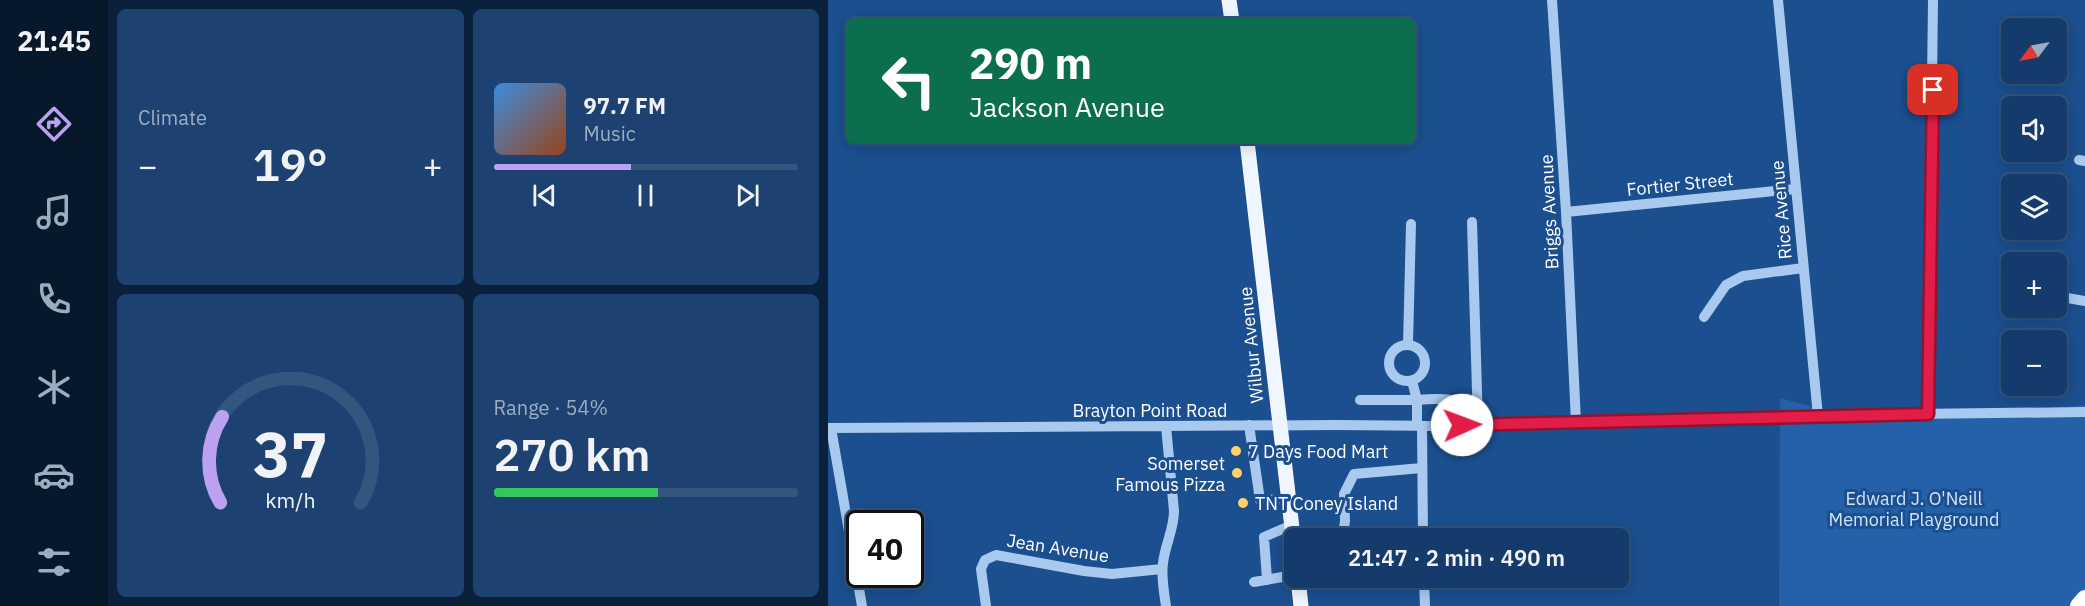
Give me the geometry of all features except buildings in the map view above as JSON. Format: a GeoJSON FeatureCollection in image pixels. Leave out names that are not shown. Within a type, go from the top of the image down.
{"type":"FeatureCollection","features":[{"type":"Feature","properties":{"kind":"highway"},"geometry":{"type":"LineString","coordinates":[[2079,606],[2085,599]]}},
{"type":"Feature","properties":{"kind":"main road"},"geometry":{"type":"LineString","coordinates":[[1229,0],[1232,18]]}},
{"type":"Feature","properties":{"kind":"main road","name":"Wilbur Avenue"},"geometry":{"type":"LineString","coordinates":[[1247,144],[1293,528]]}},
{"type":"Feature","properties":{"kind":"main road"},"geometry":{"type":"LineString","coordinates":[[1298,588],[1301,606]]}},
{"type":"Feature","properties":{"kind":"street","name":"Briggs Avenue"},"geometry":{"type":"LineString","coordinates":[[1552,0],[1566,212],[1576,422]]}},
{"type":"Feature","properties":{"kind":"street","name":"Rice Avenue"},"geometry":{"type":"LineString","coordinates":[[1778,0],[1818,416]]}},
{"type":"Feature","properties":{"kind":"street"},"geometry":{"type":"LineString","coordinates":[[1928,414],[1933,0]]}},
{"type":"Feature","properties":{"kind":"street","name":"Fortier Street"},"geometry":{"type":"LineString","coordinates":[[1566,212],[1796,189]]}},
{"type":"Feature","properties":{"kind":"street"},"geometry":{"type":"LineString","coordinates":[[1472,222],[1478,425]]}},
{"type":"Feature","properties":{"kind":"street"},"geometry":{"type":"LineString","coordinates":[[1408,345],[1411,224]]}},
{"type":"Feature","properties":{"kind":"street"},"geometry":{"type":"LineString","coordinates":[[1704,317],[1726,285],[1743,276],[1803,268]]}},
{"type":"Feature","properties":{"kind":"street"},"geometry":{"type":"LineString","coordinates":[[2067,298],[2085,301]]}},
{"type":"Feature","properties":{"kind":"street"},"geometry":{"type":"LineString","coordinates":[[1403,345],[1418,348],[1426,361],[1424,371],[1412,381],[1397,378],[1389,365],[1394,351],[1403,345]]}},
{"type":"Feature","properties":{"kind":"street"},"geometry":{"type":"LineString","coordinates":[[1412,381],[1420,426],[1423,528]]}},
{"type":"Feature","properties":{"kind":"street"},"geometry":{"type":"LineString","coordinates":[[1360,400],[1448,399],[1463,401],[1477,408]]}},
{"type":"Feature","properties":{"kind":"street","name":"Brayton Point Road"},"geometry":{"type":"LineString","coordinates":[[830,428],[1420,426],[2085,412]]}},
{"type":"Feature","properties":{"kind":"street"},"geometry":{"type":"LineString","coordinates":[[1249,425],[1260,500],[1289,499]]}},
{"type":"Feature","properties":{"kind":"street"},"geometry":{"type":"LineString","coordinates":[[1166,426],[1174,525],[1162,569],[1166,606]]}},
{"type":"Feature","properties":{"kind":"street"},"geometry":{"type":"LineString","coordinates":[[830,428],[862,606]]}},
{"type":"Feature","properties":{"kind":"street"},"geometry":{"type":"LineString","coordinates":[[1344,528],[1344,494],[1354,474],[1422,468]]}},
{"type":"Feature","properties":{"kind":"street"},"geometry":{"type":"LineString","coordinates":[[1267,580],[1264,537],[1284,538]]}},
{"type":"Feature","properties":{"kind":"street","name":"Jean Avenue"},"geometry":{"type":"LineString","coordinates":[[986,606],[981,569],[985,560],[996,555],[1112,574],[1162,569]]}},
{"type":"Feature","properties":{"kind":"street"},"geometry":{"type":"LineString","coordinates":[[1254,582],[1284,578]]}},
{"type":"Feature","properties":{"kind":"street"},"geometry":{"type":"LineString","coordinates":[[1424,588],[1425,606]]}},
{"type":"Feature","properties":{"kind":"green space","name":"Edward J. O'Neill Memorial Playground"},"geometry":{"type":"Polygon","coordinates":[[[1780,398],[1855,418],[1954,416],[2085,405],[2085,606],[1779,606],[1780,398]]]}},
{"type":"Feature","properties":{"kind":"place","name":"7 Days Food Mart"},"geometry":{"type":"Point","coordinates":[1236,451]}},
{"type":"Feature","properties":{"kind":"place","name":"Somerset Famous Pizza"},"geometry":{"type":"Point","coordinates":[1237,473]}},
{"type":"Feature","properties":{"kind":"place","name":"TNT Coney Island"},"geometry":{"type":"Point","coordinates":[1243,503]}},
{"type":"Feature","properties":{"kind":"route"},"geometry":{"type":"LineString","coordinates":[[1462,425],[1928,414],[1933,90]]}}]}
